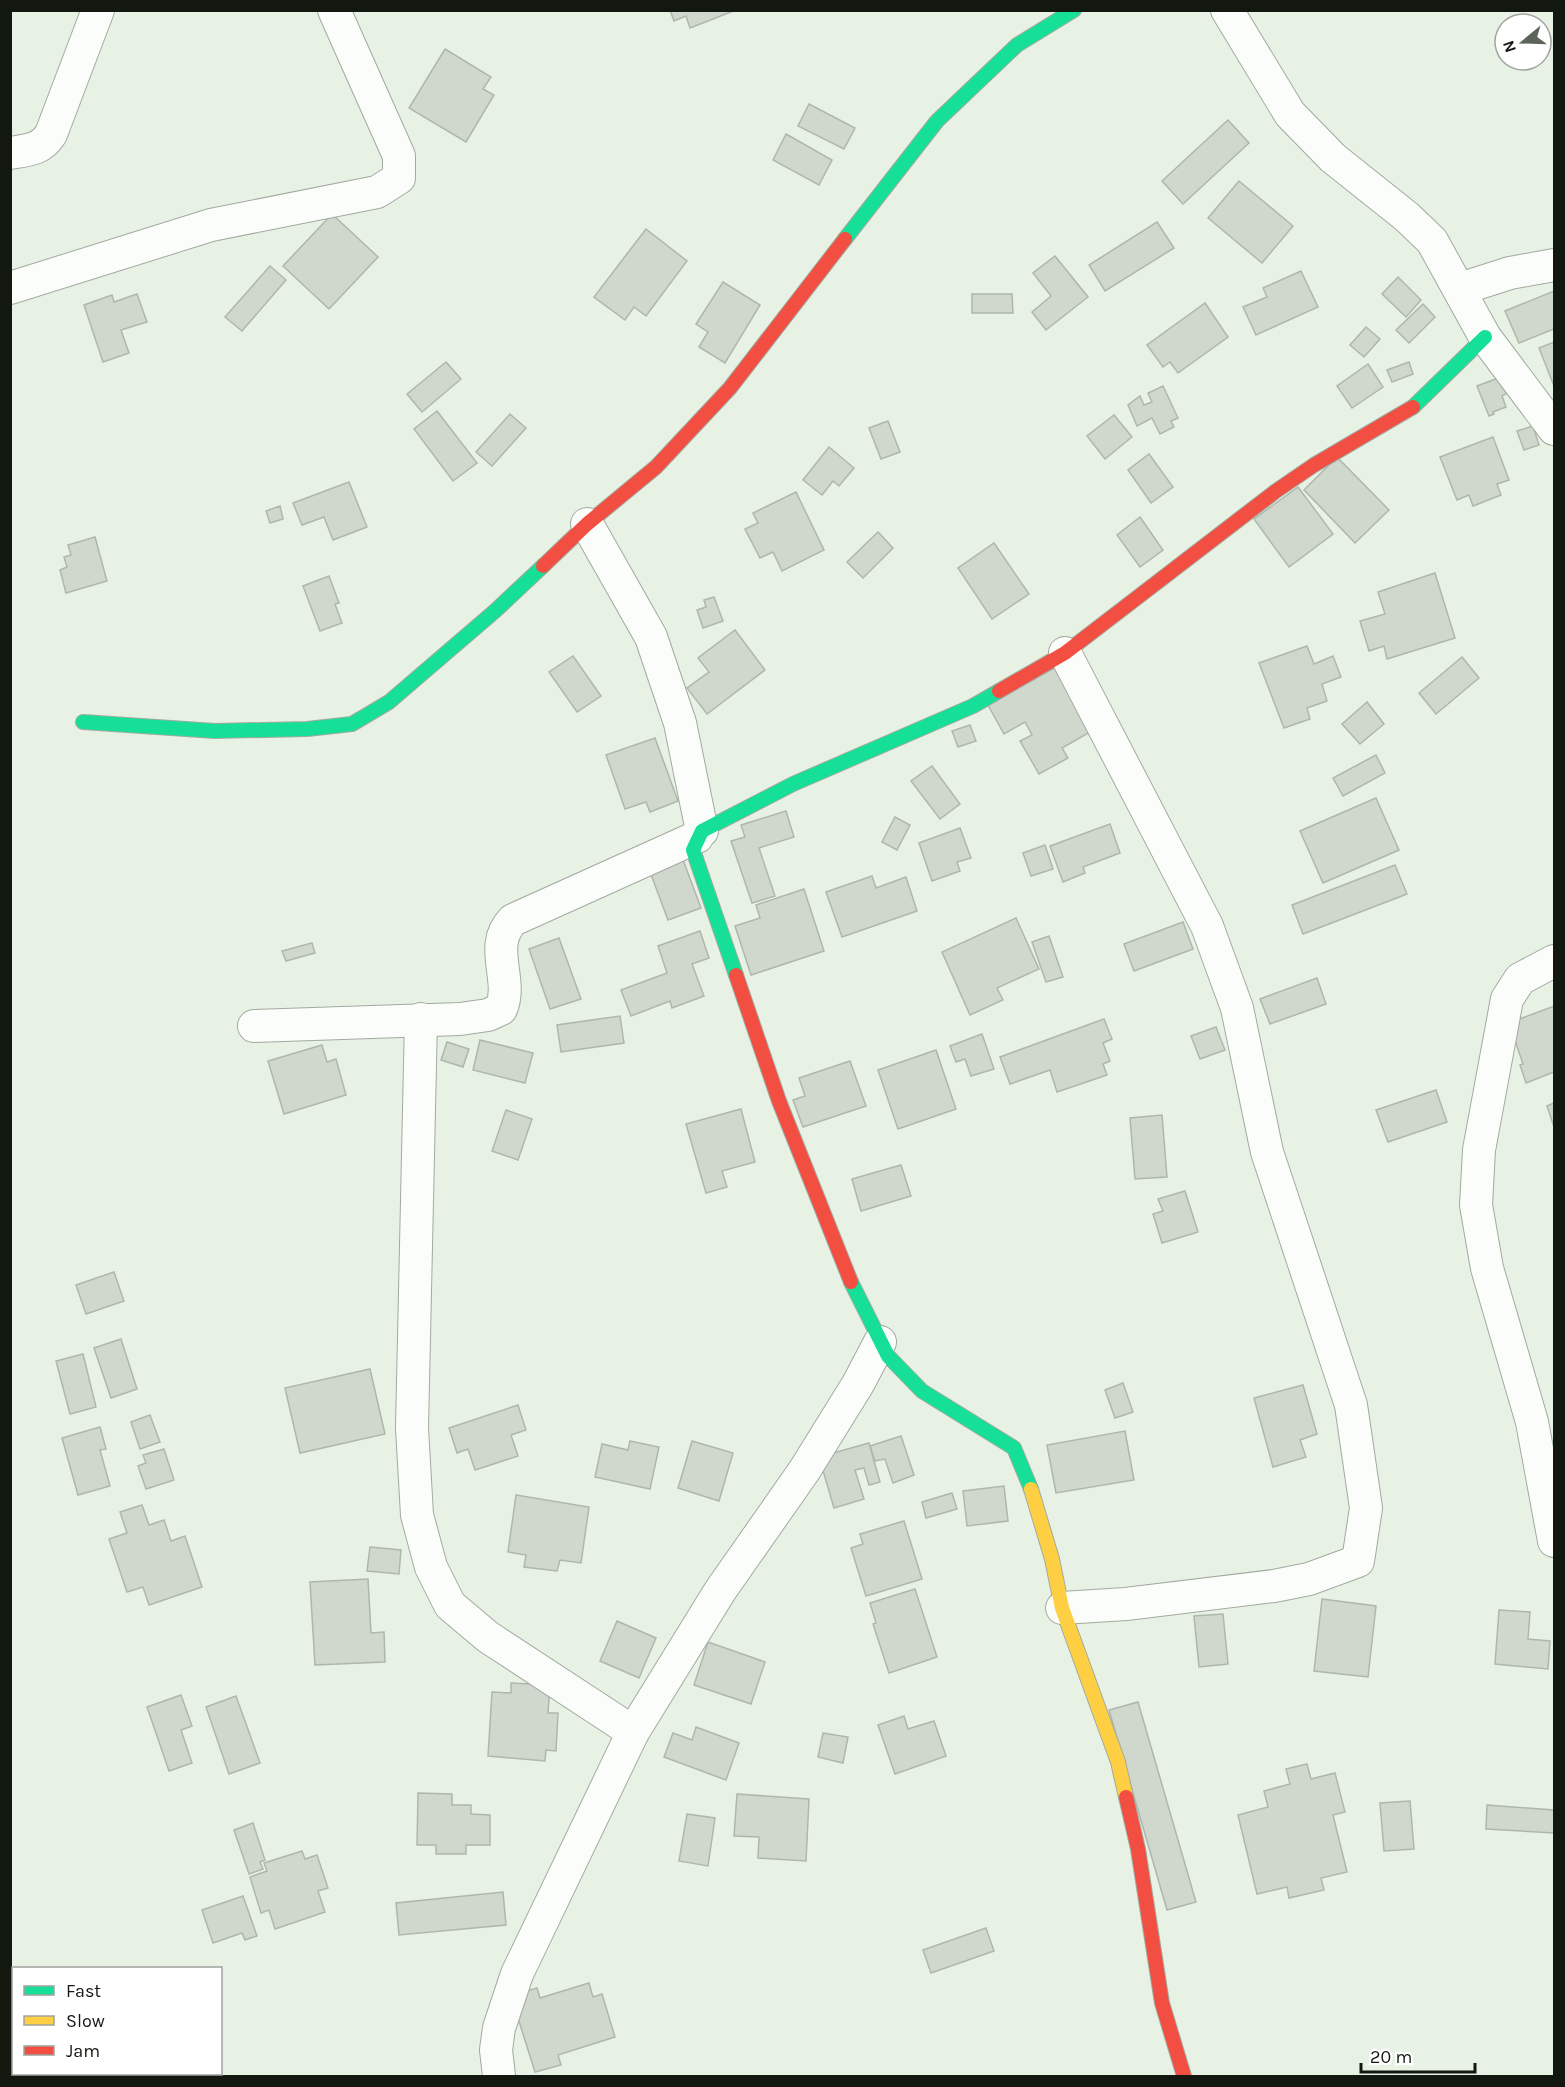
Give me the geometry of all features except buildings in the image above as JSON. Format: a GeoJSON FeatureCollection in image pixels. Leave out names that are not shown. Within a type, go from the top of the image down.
{"type":"FeatureCollection","features":[{"type":"Feature","properties":{"kind":"street"},"geometry":{"type":"LineString","coordinates":[[10,153],[36,149],[45,143],[51,134],[98,10]]}},
{"type":"Feature","properties":{"kind":"street"},"geometry":{"type":"LineString","coordinates":[[10,288],[211,225],[377,192],[399,178],[399,156],[334,10]]}},
{"type":"Feature","properties":{"kind":"street"},"geometry":{"type":"LineString","coordinates":[[83,722],[215,731],[307,729],[352,724],[389,702],[495,611],[588,524],[656,467],[730,388],[937,121],[1017,45],[1074,10]]}},
{"type":"Feature","properties":{"kind":"street"},"geometry":{"type":"LineString","coordinates":[[1227,10],[1290,114],[1333,158],[1432,240],[1485,337],[1554,429]]}},
{"type":"Feature","properties":{"kind":"street"},"geometry":{"type":"LineString","coordinates":[[1460,289],[1510,273],[1554,265]]}},
{"type":"Feature","properties":{"kind":"street"},"geometry":{"type":"LineString","coordinates":[[254,1026],[460,1019],[489,1015],[501,1009],[506,998],[500,941],[504,929],[513,920],[700,834],[793,784],[973,706],[1065,653],[1276,490],[1314,465],[1411,409],[1485,337]]}},
{"type":"Feature","properties":{"kind":"street"},"geometry":{"type":"LineString","coordinates":[[588,524],[651,637],[680,723],[700,834],[693,850],[695,861],[779,1101],[860,1304],[888,1356],[922,1391],[1014,1448],[1025,1469],[1052,1559],[1062,1608],[1121,1772],[1138,1849],[1162,2003],[1184,2076]]}},
{"type":"Feature","properties":{"kind":"street"},"geometry":{"type":"LineString","coordinates":[[1062,1608],[1137,1602],[1310,1579],[1358,1561],[1366,1508],[1351,1405],[1267,1152],[1237,1008],[1207,926],[1065,653]]}},
{"type":"Feature","properties":{"kind":"street"},"geometry":{"type":"LineString","coordinates":[[1554,961],[1520,979],[1507,999],[1479,1150],[1476,1205],[1486,1268],[1532,1422],[1554,1541]]}},
{"type":"Feature","properties":{"kind":"street"},"geometry":{"type":"LineString","coordinates":[[421,1019],[412,1428],[417,1515],[430,1567],[450,1605],[488,1637],[633,1732]]}},
{"type":"Feature","properties":{"kind":"street"},"geometry":{"type":"LineString","coordinates":[[499,2076],[496,2050],[499,2028],[516,1974],[633,1732],[720,1591],[804,1471],[858,1383],[880,1342]]}},
{"type":"Feature","properties":{"kind":"traffic: fast"},"geometry":{"type":"LineString","coordinates":[[845,239],[937,121],[1017,45],[1074,10]]}},
{"type":"Feature","properties":{"kind":"traffic: fast"},"geometry":{"type":"LineString","coordinates":[[1413,407],[1485,337]]}},
{"type":"Feature","properties":{"kind":"traffic: fast"},"geometry":{"type":"LineString","coordinates":[[83,722],[215,731],[307,729],[352,724],[389,702],[495,611],[543,566]]}},
{"type":"Feature","properties":{"kind":"traffic: fast"},"geometry":{"type":"LineString","coordinates":[[736,975],[693,850],[702,831],[793,784],[973,706],[999,691]]}},
{"type":"Feature","properties":{"kind":"traffic: fast"},"geometry":{"type":"LineString","coordinates":[[851,1282],[888,1356],[922,1391],[1014,1448],[1031,1489]]}},
{"type":"Feature","properties":{"kind":"traffic: slow"},"geometry":{"type":"LineString","coordinates":[[1031,1489],[1052,1559],[1062,1608],[1118,1762],[1126,1797]]}},
{"type":"Feature","properties":{"kind":"traffic: jam"},"geometry":{"type":"LineString","coordinates":[[543,566],[587,524],[656,467],[730,388],[845,239]]}},
{"type":"Feature","properties":{"kind":"traffic: jam"},"geometry":{"type":"LineString","coordinates":[[999,691],[1065,653],[1276,491],[1314,465],[1413,407]]}},
{"type":"Feature","properties":{"kind":"traffic: jam"},"geometry":{"type":"LineString","coordinates":[[736,975],[779,1101],[851,1282]]}},
{"type":"Feature","properties":{"kind":"traffic: jam"},"geometry":{"type":"LineString","coordinates":[[1126,1797],[1138,1849],[1162,2003],[1184,2076]]}}]}
